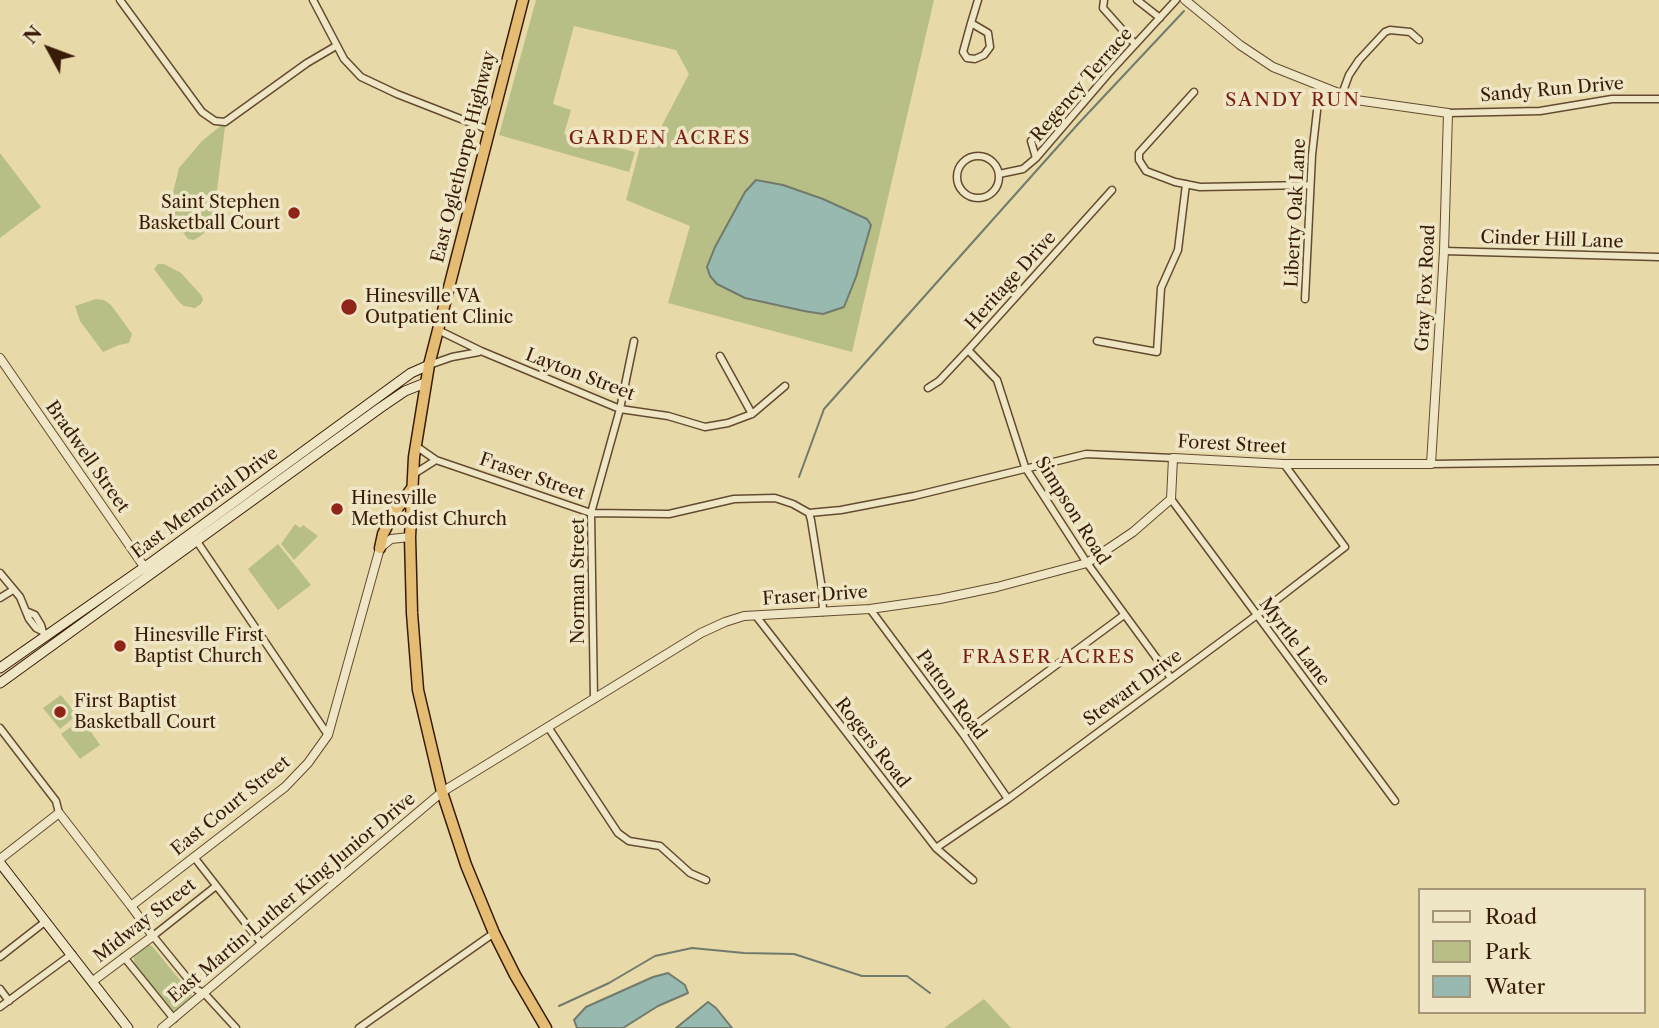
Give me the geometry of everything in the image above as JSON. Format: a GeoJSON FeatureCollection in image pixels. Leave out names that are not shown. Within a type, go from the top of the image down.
{"type":"FeatureCollection","features":[{"type":"Feature","properties":{"kind":"highway","name":"East Oglethorpe Highway"},"geometry":{"type":"LineString","coordinates":[[523,0],[425,383],[413,474],[410,537],[418,690],[442,792],[466,865],[494,933],[546,1028]]}},
{"type":"Feature","properties":{"kind":"highway"},"geometry":{"type":"LineString","coordinates":[[380,548],[383,534],[392,516],[412,488]]}},
{"type":"Feature","properties":{"kind":"main road","name":"East Memorial Drive"},"geometry":{"type":"LineString","coordinates":[[194,536],[411,373],[429,365]]}},
{"type":"Feature","properties":{"kind":"main road","name":"East Memorial Drive"},"geometry":{"type":"LineString","coordinates":[[0,683],[194,536],[405,391],[425,383]]}},
{"type":"Feature","properties":{"kind":"main road","name":"East Memorial Drive"},"geometry":{"type":"LineString","coordinates":[[0,668],[43,633],[146,570]]}},
{"type":"Feature","properties":{"kind":"main road"},"geometry":{"type":"LineString","coordinates":[[0,861],[128,1028]]}},
{"type":"Feature","properties":{"kind":"street"},"geometry":{"type":"LineString","coordinates":[[120,0],[202,112],[215,121],[225,122],[307,63],[336,46]]}},
{"type":"Feature","properties":{"kind":"street"},"geometry":{"type":"LineString","coordinates":[[313,0],[336,46],[350,67],[361,77],[489,130]]}},
{"type":"Feature","properties":{"kind":"street"},"geometry":{"type":"LineString","coordinates":[[319,8],[323,0]]}},
{"type":"Feature","properties":{"kind":"street"},"geometry":{"type":"LineString","coordinates":[[971,23],[988,33],[990,47],[984,55],[975,59],[967,58],[963,52],[971,23],[978,0]]}},
{"type":"Feature","properties":{"kind":"street"},"geometry":{"type":"LineString","coordinates":[[1104,0],[1103,8],[1136,44]]}},
{"type":"Feature","properties":{"kind":"street"},"geometry":{"type":"LineString","coordinates":[[1138,0],[1160,18]]}},
{"type":"Feature","properties":{"kind":"street","name":"Regency Terrace"},"geometry":{"type":"LineString","coordinates":[[999,174],[1023,169],[1036,158],[1176,0]]}},
{"type":"Feature","properties":{"kind":"street","name":"Sandy Run Drive"},"geometry":{"type":"LineString","coordinates":[[1185,0],[1256,57],[1273,67],[1323,88],[1374,104],[1448,113],[1540,111],[1612,100],[1659,99]]}},
{"type":"Feature","properties":{"kind":"street"},"geometry":{"type":"LineString","coordinates":[[1342,93],[1359,60],[1385,33],[1391,30],[1410,33],[1419,40]]}},
{"type":"Feature","properties":{"kind":"street","name":"Liberty Oak Lane"},"geometry":{"type":"LineString","coordinates":[[1305,299],[1310,185],[1318,102],[1323,88]]}},
{"type":"Feature","properties":{"kind":"street"},"geometry":{"type":"LineString","coordinates":[[1036,158],[1031,141],[1076,90],[1089,96]]}},
{"type":"Feature","properties":{"kind":"street"},"geometry":{"type":"LineString","coordinates":[[1194,92],[1139,153],[1139,160],[1146,171],[1186,184],[1217,187],[1310,185]]}},
{"type":"Feature","properties":{"kind":"street","name":"Gray Fox Road"},"geometry":{"type":"LineString","coordinates":[[1431,464],[1444,251],[1448,113]]}},
{"type":"Feature","properties":{"kind":"street","name":"Regency Terrace"},"geometry":{"type":"LineString","coordinates":[[977,155],[993,162],[999,174],[992,192],[977,198],[964,193],[957,181],[957,171],[961,163],[977,155]]}},
{"type":"Feature","properties":{"kind":"street"},"geometry":{"type":"LineString","coordinates":[[1097,341],[1157,352],[1161,288],[1178,250],[1186,184]]}},
{"type":"Feature","properties":{"kind":"street","name":"Heritage Drive"},"geometry":{"type":"LineString","coordinates":[[928,388],[939,381],[968,350],[1112,190]]}},
{"type":"Feature","properties":{"kind":"street","name":"Cinder Hill Lane"},"geometry":{"type":"LineString","coordinates":[[1444,251],[1659,257]]}},
{"type":"Feature","properties":{"kind":"street","name":"Layton Street"},"geometry":{"type":"LineString","coordinates":[[438,330],[481,351],[620,408],[668,416],[705,427],[728,423],[752,414],[785,386]]}},
{"type":"Feature","properties":{"kind":"street","name":"Norman Street"},"geometry":{"type":"LineString","coordinates":[[594,699],[592,513],[620,408],[634,341]]}},
{"type":"Feature","properties":{"kind":"street","name":"Simpson Road"},"geometry":{"type":"LineString","coordinates":[[968,350],[998,380],[1025,467],[1087,563],[1171,678]]}},
{"type":"Feature","properties":{"kind":"street"},"geometry":{"type":"LineString","coordinates":[[429,365],[481,351]]}},
{"type":"Feature","properties":{"kind":"street"},"geometry":{"type":"LineString","coordinates":[[720,356],[752,414]]}},
{"type":"Feature","properties":{"kind":"street","name":"Bradwell Street"},"geometry":{"type":"LineString","coordinates":[[0,358],[146,570]]}},
{"type":"Feature","properties":{"kind":"street","name":"Fraser Street"},"geometry":{"type":"LineString","coordinates":[[416,446],[436,460],[592,513],[669,514],[734,499],[760,498],[775,498],[809,513]]}},
{"type":"Feature","properties":{"kind":"street","name":"Forest Street"},"geometry":{"type":"LineString","coordinates":[[809,513],[841,510],[914,496],[1086,454],[1284,464],[1659,461]]}},
{"type":"Feature","properties":{"kind":"street"},"geometry":{"type":"LineString","coordinates":[[1171,499],[1172,458]]}},
{"type":"Feature","properties":{"kind":"street"},"geometry":{"type":"LineString","coordinates":[[413,474],[436,460]]}},
{"type":"Feature","properties":{"kind":"street","name":"Stewart Drive"},"geometry":{"type":"LineString","coordinates":[[936,848],[1008,799],[1345,547],[1284,464]]}},
{"type":"Feature","properties":{"kind":"street","name":"Fraser Drive"},"geometry":{"type":"LineString","coordinates":[[442,792],[701,633],[725,622],[744,616],[870,609],[974,592],[1087,563],[1133,532],[1171,499]]}},
{"type":"Feature","properties":{"kind":"street","name":"Myrtle Lane"},"geometry":{"type":"LineString","coordinates":[[1171,499],[1395,801]]}},
{"type":"Feature","properties":{"kind":"street"},"geometry":{"type":"LineString","coordinates":[[809,513],[822,589],[823,612]]}},
{"type":"Feature","properties":{"kind":"street"},"geometry":{"type":"LineString","coordinates":[[194,536],[328,735]]}},
{"type":"Feature","properties":{"kind":"street"},"geometry":{"type":"LineString","coordinates":[[380,548],[391,538],[410,537]]}},
{"type":"Feature","properties":{"kind":"street","name":"East Court Street"},"geometry":{"type":"LineString","coordinates":[[131,906],[285,787],[308,763],[328,735],[380,548]]}},
{"type":"Feature","properties":{"kind":"street"},"geometry":{"type":"LineString","coordinates":[[0,573],[20,597],[28,612],[35,615],[43,633]]}},
{"type":"Feature","properties":{"kind":"street"},"geometry":{"type":"LineString","coordinates":[[0,598],[13,590]]}},
{"type":"Feature","properties":{"kind":"street","name":"Patton Road"},"geometry":{"type":"LineString","coordinates":[[870,609],[1008,799]]}},
{"type":"Feature","properties":{"kind":"street"},"geometry":{"type":"LineString","coordinates":[[963,734],[1124,615]]}},
{"type":"Feature","properties":{"kind":"street","name":"Rogers Road"},"geometry":{"type":"LineString","coordinates":[[756,616],[936,848],[974,880]]}},
{"type":"Feature","properties":{"kind":"street"},"geometry":{"type":"LineString","coordinates":[[548,727],[618,833],[629,841],[660,846],[690,873],[706,880]]}},
{"type":"Feature","properties":{"kind":"street"},"geometry":{"type":"LineString","coordinates":[[0,728],[56,801],[59,813],[153,936],[197,990],[204,993],[236,1028]]}},
{"type":"Feature","properties":{"kind":"street","name":"East Martin Luther King Junior Drive"},"geometry":{"type":"LineString","coordinates":[[162,1028],[442,792]]}},
{"type":"Feature","properties":{"kind":"street"},"geometry":{"type":"LineString","coordinates":[[0,861],[59,813]]}},
{"type":"Feature","properties":{"kind":"street"},"geometry":{"type":"LineString","coordinates":[[194,857],[261,943]]}},
{"type":"Feature","properties":{"kind":"street","name":"Midway Street"},"geometry":{"type":"LineString","coordinates":[[93,981],[216,886]]}},
{"type":"Feature","properties":{"kind":"street"},"geometry":{"type":"LineString","coordinates":[[0,957],[46,921]]}},
{"type":"Feature","properties":{"kind":"street"},"geometry":{"type":"LineString","coordinates":[[359,1028],[494,933]]}},
{"type":"Feature","properties":{"kind":"street"},"geometry":{"type":"LineString","coordinates":[[0,1007],[72,954]]}},
{"type":"Feature","properties":{"kind":"street"},"geometry":{"type":"LineString","coordinates":[[124,957],[174,1019]]}},
{"type":"Feature","properties":{"kind":"street"},"geometry":{"type":"LineString","coordinates":[[0,989],[9,1001]]}},
{"type":"Feature","properties":{"kind":"green space"},"geometry":{"type":"Polygon","coordinates":[[[536,0],[934,0],[852,352],[668,303],[690,226],[626,200],[644,132],[657,135],[689,74],[676,50],[574,26],[553,104],[571,110],[564,134],[635,152],[629,172],[499,135],[536,0]]]}},
{"type":"Feature","properties":{"kind":"green space"},"geometry":{"type":"Polygon","coordinates":[[[223,124],[225,127],[217,190],[221,213],[202,235],[194,240],[188,239],[168,213],[179,168],[202,141],[223,124]]]}},
{"type":"Feature","properties":{"kind":"green space"},"geometry":{"type":"Polygon","coordinates":[[[0,153],[41,207],[0,238],[0,153]]]}},
{"type":"Feature","properties":{"kind":"green space"},"geometry":{"type":"Polygon","coordinates":[[[158,264],[164,264],[181,273],[201,295],[201,304],[195,308],[179,302],[154,269],[158,264]]]}},
{"type":"Feature","properties":{"kind":"green space"},"geometry":{"type":"Polygon","coordinates":[[[96,299],[111,305],[132,334],[129,343],[103,352],[80,321],[75,306],[96,299]]]}},
{"type":"Feature","properties":{"kind":"green space"},"geometry":{"type":"Polygon","coordinates":[[[295,524],[300,528],[303,525],[318,536],[294,560],[281,544],[295,524]]]}},
{"type":"Feature","properties":{"kind":"green space"},"geometry":{"type":"Polygon","coordinates":[[[278,544],[311,585],[278,610],[248,569],[278,544]]]}},
{"type":"Feature","properties":{"kind":"green space","name":"First Baptist Basketball Court"},"geometry":{"type":"Polygon","coordinates":[[[61,695],[77,715],[60,729],[43,708],[61,695]]]}},
{"type":"Feature","properties":{"kind":"green space"},"geometry":{"type":"Polygon","coordinates":[[[82,719],[100,745],[80,759],[61,734],[82,719]]]}},
{"type":"Feature","properties":{"kind":"green space"},"geometry":{"type":"Polygon","coordinates":[[[148,944],[193,996],[176,1012],[135,964],[133,956],[148,944]]]}},
{"type":"Feature","properties":{"kind":"green space"},"geometry":{"type":"Polygon","coordinates":[[[984,999],[1011,1028],[944,1028],[984,999]]]}},
{"type":"Feature","properties":{"kind":"water"},"geometry":{"type":"Polygon","coordinates":[[[756,180],[783,185],[823,199],[867,219],[871,225],[844,307],[823,314],[745,298],[717,284],[710,276],[707,267],[715,247],[745,192],[756,180]]]}},
{"type":"Feature","properties":{"kind":"water"},"geometry":{"type":"Polygon","coordinates":[[[668,973],[685,985],[688,993],[658,1006],[623,1028],[577,1028],[574,1020],[586,1007],[668,973]]]}},
{"type":"Feature","properties":{"kind":"water"},"geometry":{"type":"Polygon","coordinates":[[[708,1002],[732,1028],[676,1028],[708,1002]]]}},
{"type":"Feature","properties":{"kind":"waterway"},"geometry":{"type":"LineString","coordinates":[[799,477],[824,409],[1078,124],[1184,11]]}},
{"type":"Feature","properties":{"kind":"waterway"},"geometry":{"type":"LineString","coordinates":[[559,1006],[609,983],[655,956],[692,948],[794,954],[862,976],[907,976],[930,993]]}},
{"type":"Feature","properties":{"kind":"place","name":"Saint Stephen Basketball Court"},"geometry":{"type":"Point","coordinates":[294,213]}},
{"type":"Feature","properties":{"kind":"place","name":"Hinesville VA Outpatient Clinic"},"geometry":{"type":"Point","coordinates":[349,307]}},
{"type":"Feature","properties":{"kind":"place","name":"Hinesville Methodist Church"},"geometry":{"type":"Point","coordinates":[337,509]}},
{"type":"Feature","properties":{"kind":"place","name":"Hinesville First Baptist Church"},"geometry":{"type":"Point","coordinates":[120,646]}},
{"type":"Feature","properties":{"kind":"place","name":"First Baptist Basketball Court"},"geometry":{"type":"Point","coordinates":[60,712]}},
{"type":"Feature","properties":{"kind":"district","name":"SANDY RUN"},"geometry":{"type":"Point","coordinates":[1293,101]}},
{"type":"Feature","properties":{"kind":"district","name":"GARDEN ACRES"},"geometry":{"type":"Point","coordinates":[660,139]}},
{"type":"Feature","properties":{"kind":"district","name":"FRASER ACRES"},"geometry":{"type":"Point","coordinates":[1049,658]}}]}
